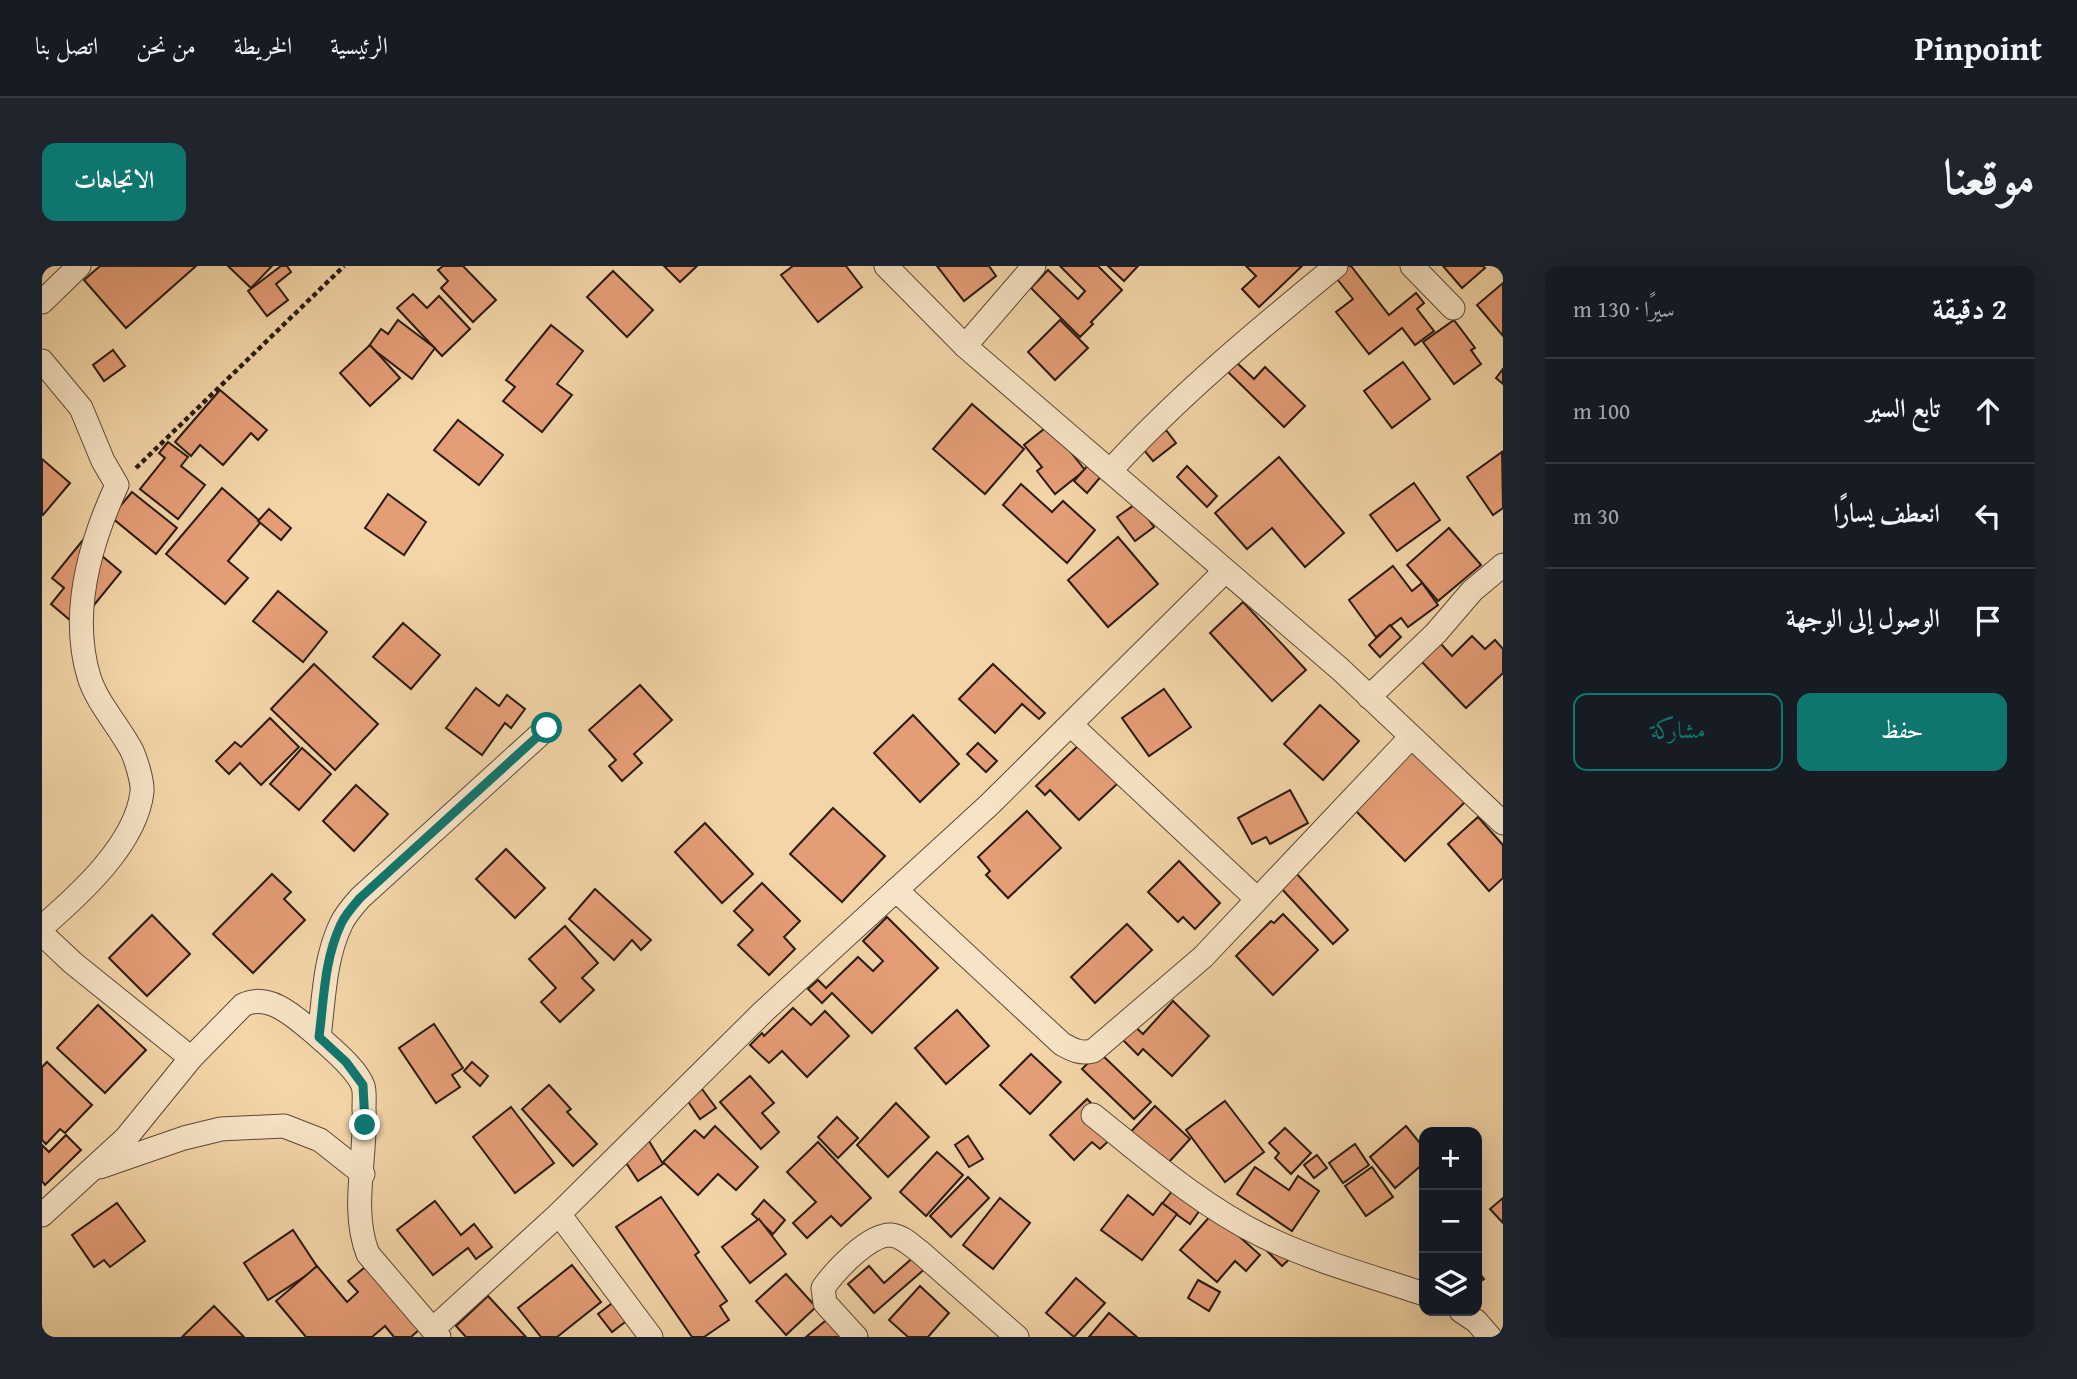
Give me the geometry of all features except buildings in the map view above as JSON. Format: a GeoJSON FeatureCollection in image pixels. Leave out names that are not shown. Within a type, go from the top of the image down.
{"type":"FeatureCollection","features":[{"type":"Feature","properties":{"kind":"street"},"geometry":{"type":"LineString","coordinates":[[42,302],[79,266]]}},
{"type":"Feature","properties":{"kind":"street"},"geometry":{"type":"LineString","coordinates":[[886,266],[964,346],[1369,697],[1503,823]]}},
{"type":"Feature","properties":{"kind":"street"},"geometry":{"type":"LineString","coordinates":[[964,346],[1034,266]]}},
{"type":"Feature","properties":{"kind":"street"},"geometry":{"type":"LineString","coordinates":[[1110,471],[1135,443],[1198,385],[1336,266]]}},
{"type":"Feature","properties":{"kind":"street"},"geometry":{"type":"LineString","coordinates":[[1412,266],[1453,308]]}},
{"type":"Feature","properties":{"kind":"street"},"geometry":{"type":"LineString","coordinates":[[42,360],[81,408],[103,461],[117,485],[104,514],[90,563],[82,602],[81,645],[90,680],[133,753],[143,790],[130,831],[114,853],[79,893],[42,927]]}},
{"type":"Feature","properties":{"kind":"street"},"geometry":{"type":"LineString","coordinates":[[1369,697],[1436,633],[1472,591],[1503,565]]}},
{"type":"Feature","properties":{"kind":"street"},"geometry":{"type":"LineString","coordinates":[[42,1215],[126,1138],[191,1058],[243,1005],[252,1001],[269,1002],[319,1037],[346,1062],[363,1085],[365,1125],[359,1223],[361,1238],[368,1254],[436,1333],[763,1012],[1071,725],[1225,572]]}},
{"type":"Feature","properties":{"kind":"street"},"geometry":{"type":"LineString","coordinates":[[1071,725],[1257,899]]}},
{"type":"Feature","properties":{"kind":"street"},"geometry":{"type":"LineString","coordinates":[[319,1037],[325,976],[341,922],[360,898],[547,728]]}},
{"type":"Feature","properties":{"kind":"street"},"geometry":{"type":"LineString","coordinates":[[896,890],[1062,1044],[1074,1051],[1093,1051],[1203,957],[1410,737]]}},
{"type":"Feature","properties":{"kind":"street"},"geometry":{"type":"LineString","coordinates":[[42,934],[73,963],[191,1058]]}},
{"type":"Feature","properties":{"kind":"street"},"geometry":{"type":"LineString","coordinates":[[1093,1115],[1183,1186],[1221,1213],[1260,1235],[1285,1247],[1419,1292]]}},
{"type":"Feature","properties":{"kind":"street"},"geometry":{"type":"LineString","coordinates":[[92,1169],[184,1138],[221,1129],[284,1126],[320,1140],[363,1174]]}},
{"type":"Feature","properties":{"kind":"street"},"geometry":{"type":"LineString","coordinates":[[559,1214],[651,1337]]}},
{"type":"Feature","properties":{"kind":"street"},"geometry":{"type":"LineString","coordinates":[[856,1337],[825,1303],[822,1288],[869,1241],[880,1236],[893,1235],[919,1251],[1017,1337]]}},
{"type":"Feature","properties":{"kind":"street"},"geometry":{"type":"LineString","coordinates":[[1468,1316],[1490,1337]]}},
{"type":"Feature","properties":{"kind":"path"},"geometry":{"type":"LineString","coordinates":[[117,485],[344,266]]}},
{"type":"Feature","properties":{"kind":"route"},"geometry":{"type":"LineString","coordinates":[[365,1125],[363,1085],[346,1062],[319,1037],[325,976],[341,922],[360,898],[547,728]]}}]}
